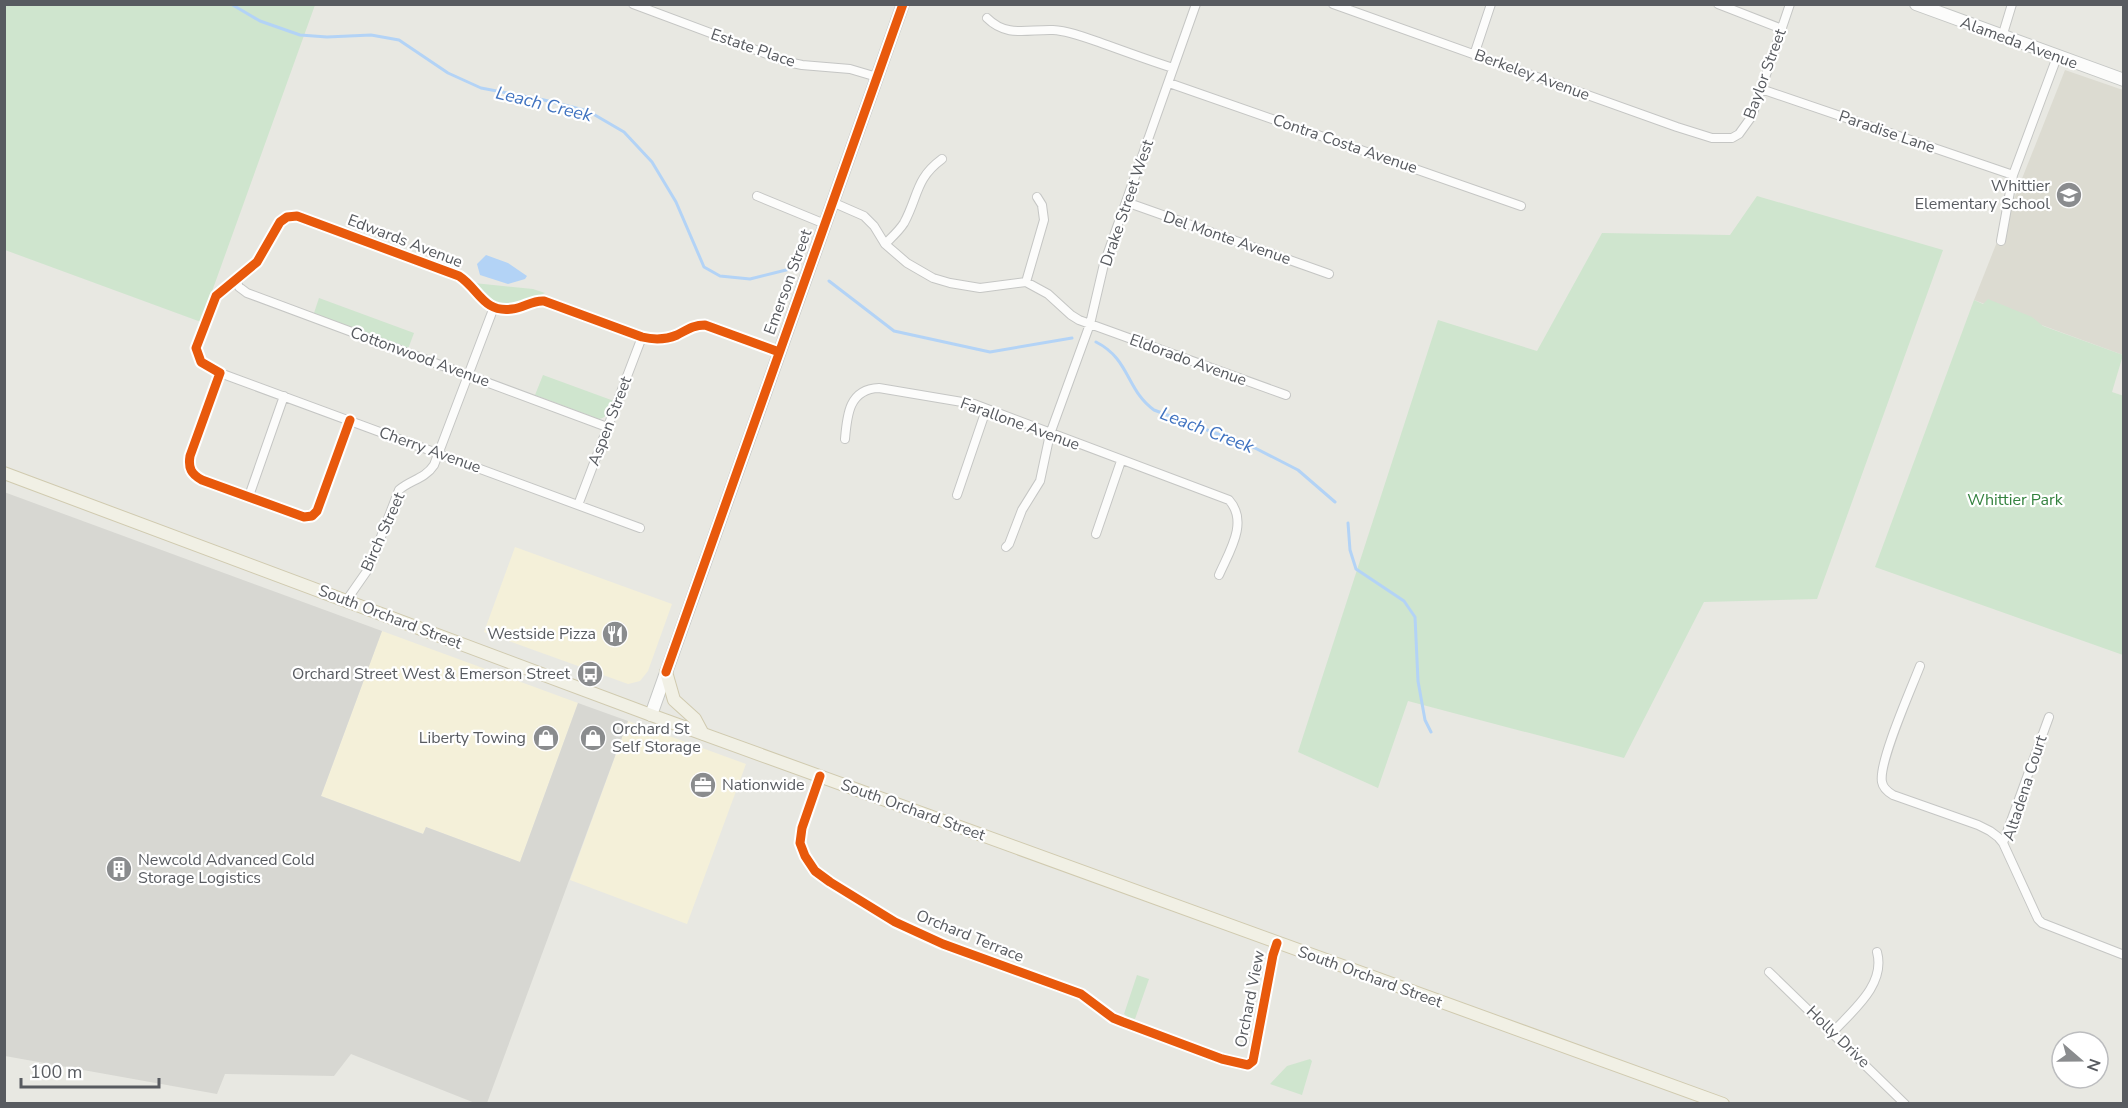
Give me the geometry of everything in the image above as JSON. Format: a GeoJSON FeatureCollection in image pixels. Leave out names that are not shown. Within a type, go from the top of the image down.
{"type":"FeatureCollection","features":[{"type":"Feature","properties":{"kind":"main road","name":"Emerson Street"},"geometry":{"type":"LineString","coordinates":[[651,715],[903,4]]}},
{"type":"Feature","properties":{"kind":"main road","name":"Alameda Avenue"},"geometry":{"type":"LineString","coordinates":[[1916,4],[2124,80]]}},
{"type":"Feature","properties":{"kind":"main road","name":"South Orchard Street"},"geometry":{"type":"LineString","coordinates":[[4,473],[651,715],[1724,1104]]}},
{"type":"Feature","properties":{"kind":"main road"},"geometry":{"type":"LineString","coordinates":[[666,672],[674,700],[695,719],[703,734]]}},
{"type":"Feature","properties":{"kind":"street","name":"Estate Place"},"geometry":{"type":"LineString","coordinates":[[633,4],[788,62],[850,69],[877,77]]}},
{"type":"Feature","properties":{"kind":"street"},"geometry":{"type":"LineString","coordinates":[[987,18],[994,25],[1010,31],[1052,30],[1072,34],[1173,68],[1196,4]]}},
{"type":"Feature","properties":{"kind":"street","name":"Berkeley Avenue"},"geometry":{"type":"LineString","coordinates":[[1333,4],[1677,127],[1712,138],[1732,138]]}},
{"type":"Feature","properties":{"kind":"street"},"geometry":{"type":"LineString","coordinates":[[1474,54],[1491,4]]}},
{"type":"Feature","properties":{"kind":"street"},"geometry":{"type":"LineString","coordinates":[[1718,4],[1782,28]]}},
{"type":"Feature","properties":{"kind":"street","name":"Baylor Street"},"geometry":{"type":"LineString","coordinates":[[1732,138],[1748,123],[1790,4]]}},
{"type":"Feature","properties":{"kind":"street"},"geometry":{"type":"LineString","coordinates":[[2002,37],[2012,4]]}},
{"type":"Feature","properties":{"kind":"street"},"geometry":{"type":"LineString","coordinates":[[2001,241],[2013,175],[2057,57]]}},
{"type":"Feature","properties":{"kind":"street","name":"Drake Street West"},"geometry":{"type":"LineString","coordinates":[[1006,547],[1029,496],[1040,481],[1050,434],[1090,324],[1104,264],[1173,68]]}},
{"type":"Feature","properties":{"kind":"street","name":"Contra Costa Avenue"},"geometry":{"type":"LineString","coordinates":[[1169,83],[1521,206]]}},
{"type":"Feature","properties":{"kind":"street","name":"Paradise Lane"},"geometry":{"type":"LineString","coordinates":[[1761,89],[2013,175]]}},
{"type":"Feature","properties":{"kind":"street"},"geometry":{"type":"LineString","coordinates":[[885,244],[904,223],[923,176],[942,159]]}},
{"type":"Feature","properties":{"kind":"street"},"geometry":{"type":"LineString","coordinates":[[757,196],[825,224]]}},
{"type":"Feature","properties":{"kind":"street"},"geometry":{"type":"LineString","coordinates":[[832,202],[864,216],[874,226],[885,244],[907,263],[933,278],[950,284],[980,288],[1026,282],[1044,220],[1042,205],[1037,197]]}},
{"type":"Feature","properties":{"kind":"street","name":"Del Monte Avenue"},"geometry":{"type":"LineString","coordinates":[[1126,202],[1329,274]]}},
{"type":"Feature","properties":{"kind":"street","name":"Edwards Avenue"},"geometry":{"type":"LineString","coordinates":[[236,281],[257,262],[283,219],[297,216],[459,276],[482,300],[494,307]]}},
{"type":"Feature","properties":{"kind":"street"},"geometry":{"type":"LineString","coordinates":[[236,281],[216,296],[196,348],[201,362],[220,373],[190,456],[189,467],[194,474],[202,480],[308,517],[316,513],[350,420]]}},
{"type":"Feature","properties":{"kind":"street","name":"Cottonwood Avenue"},"geometry":{"type":"LineString","coordinates":[[236,281],[239,287],[247,292],[608,427]]}},
{"type":"Feature","properties":{"kind":"street","name":"Eldorado Avenue"},"geometry":{"type":"LineString","coordinates":[[1026,282],[1048,294],[1071,315],[1090,324],[1286,395]]}},
{"type":"Feature","properties":{"kind":"street"},"geometry":{"type":"LineString","coordinates":[[494,307],[513,309],[544,301],[642,337],[659,339],[668,338],[693,326],[705,325],[779,352]]}},
{"type":"Feature","properties":{"kind":"street","name":"Birch Street"},"geometry":{"type":"LineString","coordinates":[[346,601],[369,568],[399,490],[429,472],[439,453],[494,307]]}},
{"type":"Feature","properties":{"kind":"street","name":"Aspen Street"},"geometry":{"type":"LineString","coordinates":[[578,505],[642,337]]}},
{"type":"Feature","properties":{"kind":"street","name":"Cherry Avenue"},"geometry":{"type":"LineString","coordinates":[[220,373],[640,528]]}},
{"type":"Feature","properties":{"kind":"street","name":"Farallone Avenue"},"geometry":{"type":"LineString","coordinates":[[845,439],[846,420],[855,398],[863,390],[870,388],[974,404],[1121,461],[1225,498],[1237,512],[1239,525],[1219,575]]}},
{"type":"Feature","properties":{"kind":"street"},"geometry":{"type":"LineString","coordinates":[[249,496],[284,396]]}},
{"type":"Feature","properties":{"kind":"street"},"geometry":{"type":"LineString","coordinates":[[957,495],[986,410]]}},
{"type":"Feature","properties":{"kind":"street"},"geometry":{"type":"LineString","coordinates":[[1096,534],[1121,461]]}},
{"type":"Feature","properties":{"kind":"street"},"geometry":{"type":"LineString","coordinates":[[1920,666],[1883,768],[1884,787],[1893,795],[1990,831],[2003,843]]}},
{"type":"Feature","properties":{"kind":"street","name":"Altadena Court"},"geometry":{"type":"LineString","coordinates":[[2049,717],[2003,843],[2038,919],[2042,923],[2124,955]]}},
{"type":"Feature","properties":{"kind":"street","name":"Orchard Terrace"},"geometry":{"type":"LineString","coordinates":[[820,776],[802,828],[800,843],[815,871],[830,882],[895,922],[943,944],[1081,994],[1113,1018],[1243,1065],[1248,1065],[1253,1061]]}},
{"type":"Feature","properties":{"kind":"street","name":"Orchard View"},"geometry":{"type":"LineString","coordinates":[[1253,1061],[1276,943]]}},
{"type":"Feature","properties":{"kind":"street"},"geometry":{"type":"LineString","coordinates":[[1833,1032],[1871,988],[1878,972],[1877,952]]}},
{"type":"Feature","properties":{"kind":"street","name":"Holly Drive"},"geometry":{"type":"LineString","coordinates":[[1769,972],[1905,1104]]}},
{"type":"Feature","properties":{"kind":"shaded area","name":"Whittier Elementary School"},"geometry":{"type":"Polygon","coordinates":[[[2065,70],[2123,90],[2123,355],[1974,300],[2065,70]]]}},
{"type":"Feature","properties":{"kind":"shaded area"},"geometry":{"type":"Polygon","coordinates":[[[4,492],[382,631],[321,796],[423,834],[426,827],[520,862],[578,703],[628,721],[487,1103],[475,1103],[351,1054],[334,1076],[225,1074],[217,1094],[5,1056],[4,492]]]}},
{"type":"Feature","properties":{"kind":"shaded area"},"geometry":{"type":"Polygon","coordinates":[[[515,547],[672,604],[648,671],[640,681],[628,684],[484,632],[515,547]]]}},
{"type":"Feature","properties":{"kind":"shaded area"},"geometry":{"type":"Polygon","coordinates":[[[382,631],[578,703],[520,862],[426,827],[424,834],[321,796],[382,631]]]}},
{"type":"Feature","properties":{"kind":"shaded area"},"geometry":{"type":"Polygon","coordinates":[[[628,721],[746,764],[687,924],[570,880],[628,721]]]}},
{"type":"Feature","properties":{"kind":"green space"},"geometry":{"type":"Polygon","coordinates":[[[4,5],[315,5],[201,322],[5,250],[4,5]]]}},
{"type":"Feature","properties":{"kind":"green space"},"geometry":{"type":"Polygon","coordinates":[[[1757,196],[1943,250],[1817,599],[1704,602],[1624,758],[1408,701],[1378,788],[1298,752],[1438,320],[1537,351],[1602,233],[1730,235],[1757,196]]]}},
{"type":"Feature","properties":{"kind":"green space"},"geometry":{"type":"Polygon","coordinates":[[[474,283],[533,289],[545,293],[525,302],[498,304],[482,293],[474,283]]]}},
{"type":"Feature","properties":{"kind":"green space"},"geometry":{"type":"Polygon","coordinates":[[[319,298],[414,333],[408,349],[314,313],[319,298]]]}},
{"type":"Feature","properties":{"kind":"green space","name":"Whittier Park"},"geometry":{"type":"Polygon","coordinates":[[[1988,299],[2032,317],[2043,326],[2123,355],[2112,392],[2124,396],[2123,655],[1875,567],[1974,300],[1983,304],[1988,299]]]}},
{"type":"Feature","properties":{"kind":"green space"},"geometry":{"type":"Polygon","coordinates":[[[543,375],[614,401],[607,415],[599,419],[535,395],[543,375]]]}},
{"type":"Feature","properties":{"kind":"green space"},"geometry":{"type":"Polygon","coordinates":[[[1137,975],[1149,979],[1135,1019],[1124,1014],[1137,975]]]}},
{"type":"Feature","properties":{"kind":"green space"},"geometry":{"type":"Polygon","coordinates":[[[1310,1059],[1312,1061],[1302,1095],[1270,1084],[1287,1066],[1310,1059]]]}},
{"type":"Feature","properties":{"kind":"water"},"geometry":{"type":"Polygon","coordinates":[[[486,255],[508,263],[527,276],[525,279],[508,284],[480,275],[477,264],[486,255]]]}},
{"type":"Feature","properties":{"kind":"waterway","name":"Leach Creek"},"geometry":{"type":"LineString","coordinates":[[231,4],[260,21],[300,35],[327,37],[371,35],[399,40],[448,73],[481,88],[588,111],[624,132],[652,162],[676,202],[704,267],[720,276],[750,279],[790,269]]}},
{"type":"Feature","properties":{"kind":"waterway","name":"Leach Creek"},"geometry":{"type":"LineString","coordinates":[[829,281],[894,331],[990,352],[1072,338]]}},
{"type":"Feature","properties":{"kind":"waterway","name":"Leach Creek"},"geometry":{"type":"LineString","coordinates":[[1096,342],[1115,357],[1138,393],[1154,410],[1255,448],[1298,470],[1335,502]]}},
{"type":"Feature","properties":{"kind":"waterway","name":"Leach Creek"},"geometry":{"type":"LineString","coordinates":[[1348,523],[1350,550],[1356,569],[1404,601],[1415,617],[1418,681],[1425,720],[1431,732]]}},
{"type":"Feature","properties":{"kind":"cycle path"},"geometry":{"type":"LineString","coordinates":[[666,672],[903,4]]}},
{"type":"Feature","properties":{"kind":"cycle path"},"geometry":{"type":"LineString","coordinates":[[350,420],[317,511],[312,516],[304,517],[202,480],[193,473],[189,464],[220,373],[201,362],[196,348],[216,296],[257,262],[280,222],[287,217],[297,216],[459,276],[482,299],[494,307],[512,309],[544,301],[651,339],[668,338],[705,325],[779,352]]}},
{"type":"Feature","properties":{"kind":"cycle path"},"geometry":{"type":"LineString","coordinates":[[820,776],[802,828],[800,843],[815,871],[830,882],[895,922],[943,944],[1081,994],[1113,1018],[1222,1059],[1248,1065],[1253,1061],[1277,943]]}},
{"type":"Feature","properties":{"kind":"place","name":"Whittier Elementary School"},"geometry":{"type":"Point","coordinates":[2069,195]}},
{"type":"Feature","properties":{"kind":"place","name":"Westside Pizza"},"geometry":{"type":"Point","coordinates":[615,634]}},
{"type":"Feature","properties":{"kind":"place","name":"Orchard Street West & Emerson Street"},"geometry":{"type":"Point","coordinates":[590,674]}},
{"type":"Feature","properties":{"kind":"place","name":"Liberty Towing"},"geometry":{"type":"Point","coordinates":[546,738]}},
{"type":"Feature","properties":{"kind":"place","name":"Orchard St Self Storage"},"geometry":{"type":"Point","coordinates":[593,738]}},
{"type":"Feature","properties":{"kind":"place","name":"Nationwide"},"geometry":{"type":"Point","coordinates":[703,785]}},
{"type":"Feature","properties":{"kind":"place","name":"Newcold Advanced Cold Storage Logistics"},"geometry":{"type":"Point","coordinates":[119,869]}}]}
